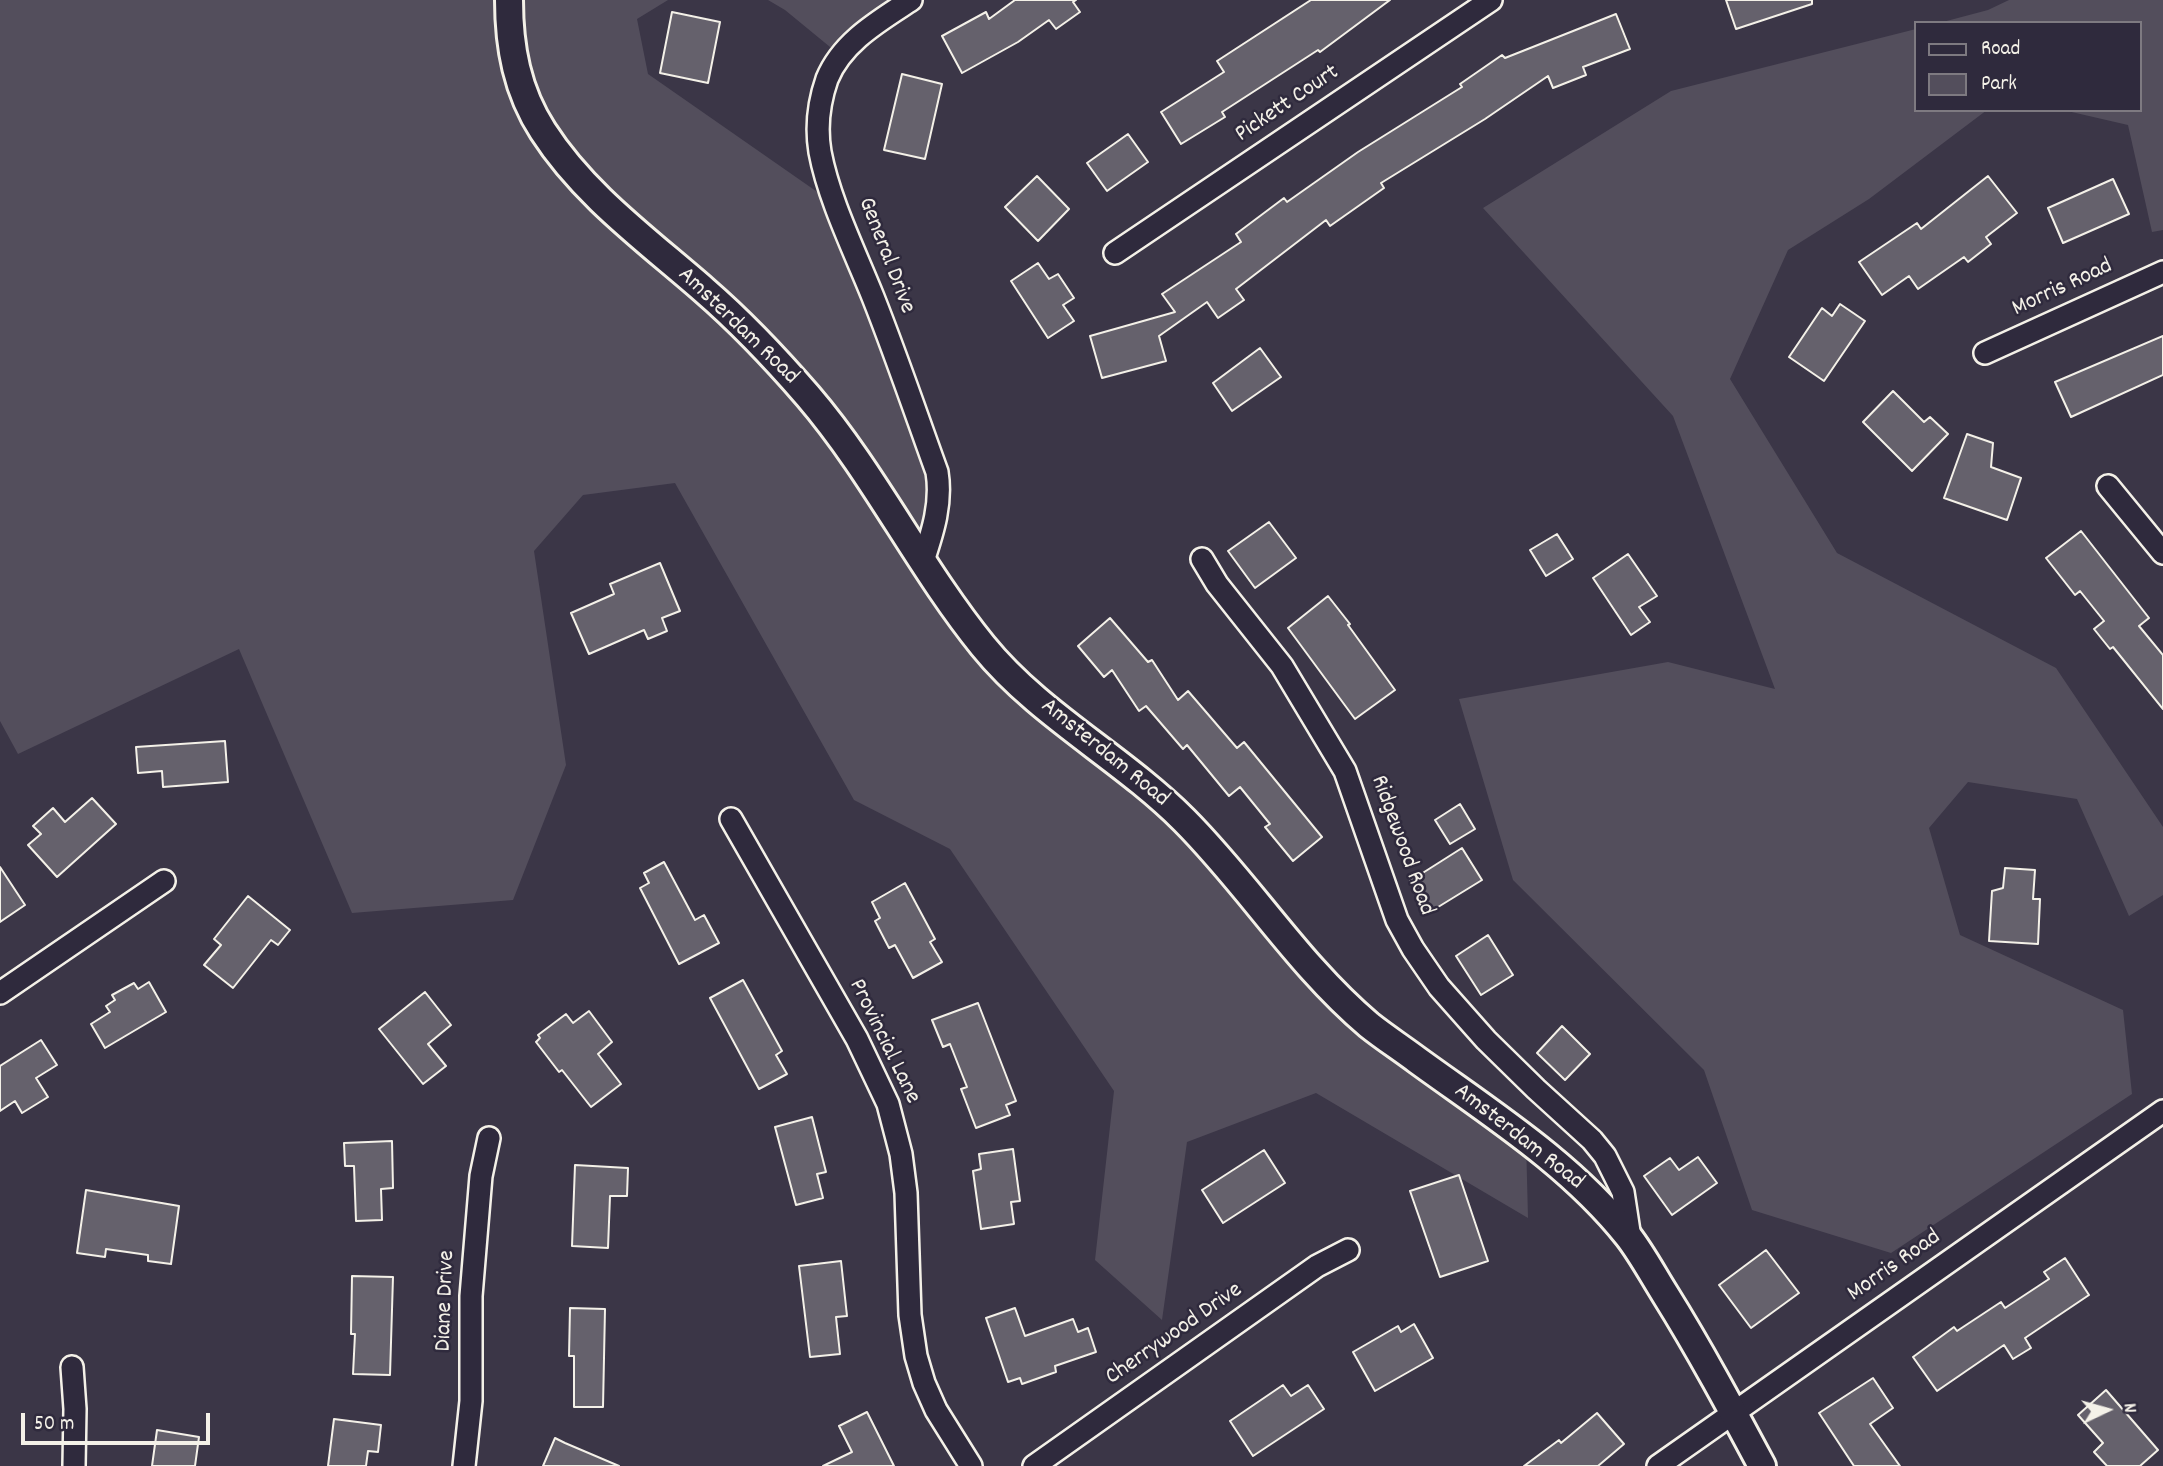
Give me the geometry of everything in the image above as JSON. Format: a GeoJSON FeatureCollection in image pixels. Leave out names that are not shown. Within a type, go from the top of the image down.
{"type":"FeatureCollection","features":[{"type":"Feature","properties":{"kind":"street","name":"Amsterdam Road"},"geometry":{"type":"LineString","coordinates":[[509,0],[514,65],[524,95],[542,130],[579,176],[625,224],[709,295],[812,401],[984,648],[1009,674],[1054,713],[1127,769],[1184,819],[1312,969],[1369,1024],[1526,1140],[1600,1204],[1630,1238],[1679,1316],[1762,1466]]}},
{"type":"Feature","properties":{"kind":"street","name":"General Drive"},"geometry":{"type":"LineString","coordinates":[[911,0],[854,40],[841,56],[828,76],[821,96],[818,133],[821,154],[836,205],[881,318],[937,472],[939,488],[936,522],[923,561]]}},
{"type":"Feature","properties":{"kind":"street","name":"Pickett Court"},"geometry":{"type":"LineString","coordinates":[[1115,253],[1491,0]]}},
{"type":"Feature","properties":{"kind":"street","name":"Morris Road"},"geometry":{"type":"LineString","coordinates":[[1985,353],[2163,272]]}},
{"type":"Feature","properties":{"kind":"street"},"geometry":{"type":"LineString","coordinates":[[2108,486],[2163,553]]}},
{"type":"Feature","properties":{"kind":"street","name":"Ridgewood Road"},"geometry":{"type":"LineString","coordinates":[[1202,559],[1217,584],[1282,666],[1345,771],[1397,920],[1413,949],[1440,987],[1486,1040],[1592,1140],[1605,1156],[1623,1192],[1630,1238]]}},
{"type":"Feature","properties":{"kind":"street","name":"Provincial Lane"},"geometry":{"type":"LineString","coordinates":[[731,819],[857,1039],[888,1104],[901,1154],[906,1193],[910,1315],[916,1356],[936,1410],[971,1466]]}},
{"type":"Feature","properties":{"kind":"street"},"geometry":{"type":"LineString","coordinates":[[0,993],[164,881]]}},
{"type":"Feature","properties":{"kind":"street","name":"Morris Road"},"geometry":{"type":"LineString","coordinates":[[1658,1466],[2163,1111]]}},
{"type":"Feature","properties":{"kind":"street","name":"Diane Drive"},"geometry":{"type":"LineString","coordinates":[[464,1466],[471,1401],[471,1296],[481,1176],[489,1138]]}},
{"type":"Feature","properties":{"kind":"street","name":"Cherrywood Drive"},"geometry":{"type":"LineString","coordinates":[[1034,1466],[1317,1266],[1348,1250]]}},
{"type":"Feature","properties":{"kind":"street"},"geometry":{"type":"LineString","coordinates":[[72,1367],[75,1409],[74,1466]]}},
{"type":"Feature","properties":{"kind":"green space"},"geometry":{"type":"Polygon","coordinates":[[[0,0],[668,0],[637,19],[648,74],[836,205],[937,472],[923,561],[959,614],[1312,969],[1526,1140],[1528,1218],[1316,1093],[1187,1142],[1162,1320],[1095,1260],[1114,1091],[950,849],[854,800],[675,483],[583,495],[534,551],[566,765],[513,900],[352,913],[239,649],[18,754],[0,721],[0,0]]]}},
{"type":"Feature","properties":{"kind":"green space"},"geometry":{"type":"Polygon","coordinates":[[[768,0],[911,0],[841,56],[785,10],[768,0]]]}},
{"type":"Feature","properties":{"kind":"green space"},"geometry":{"type":"Polygon","coordinates":[[[2009,0],[2163,0],[2163,230],[2152,232],[2128,125],[2072,112],[2142,112],[2142,21],[1947,21],[1988,10],[2009,0]]]}},
{"type":"Feature","properties":{"kind":"green space"},"geometry":{"type":"Polygon","coordinates":[[[1914,30],[1914,112],[1984,112],[1869,199],[1788,250],[1730,379],[1837,553],[2056,668],[2163,827],[2163,895],[2129,916],[2077,799],[1968,782],[1929,828],[1960,935],[2123,1010],[2132,1094],[1891,1253],[1752,1210],[1704,1070],[1513,880],[1459,699],[1668,662],[1775,689],[1673,416],[1483,208],[1671,91],[1914,30]]]}},
{"type":"Feature","properties":{"kind":"building"},"geometry":{"type":"Polygon","coordinates":[[[1015,0],[1076,0],[1073,2],[1080,12],[1056,29],[1049,20],[1018,42],[962,73],[942,36],[986,12],[989,19],[1015,0]]]}},
{"type":"Feature","properties":{"kind":"building"},"geometry":{"type":"Polygon","coordinates":[[[1311,0],[1390,0],[1320,52],[1318,50],[1222,112],[1225,117],[1181,144],[1161,112],[1224,72],[1217,61],[1311,0]]]}},
{"type":"Feature","properties":{"kind":"building"},"geometry":{"type":"Polygon","coordinates":[[[1726,0],[1812,0],[1812,4],[1736,29],[1726,0]]]}},
{"type":"Feature","properties":{"kind":"building"},"geometry":{"type":"Polygon","coordinates":[[[672,12],[720,22],[708,83],[660,73],[672,12]]]}},
{"type":"Feature","properties":{"kind":"building"},"geometry":{"type":"Polygon","coordinates":[[[1616,14],[1630,49],[1583,67],[1586,75],[1553,88],[1548,76],[1485,119],[1381,183],[1384,188],[1330,226],[1326,220],[1236,289],[1244,300],[1218,318],[1207,302],[1159,336],[1166,361],[1102,378],[1090,336],[1175,312],[1162,294],[1241,242],[1236,234],[1284,198],[1287,202],[1358,152],[1462,87],[1460,84],[1502,55],[1505,58],[1616,14]]]}},
{"type":"Feature","properties":{"kind":"building"},"geometry":{"type":"Polygon","coordinates":[[[902,74],[942,84],[925,159],[884,150],[902,74]]]}},
{"type":"Feature","properties":{"kind":"building"},"geometry":{"type":"Polygon","coordinates":[[[1128,134],[1148,162],[1107,191],[1087,163],[1128,134]]]}},
{"type":"Feature","properties":{"kind":"building"},"geometry":{"type":"Polygon","coordinates":[[[1037,176],[1069,209],[1038,241],[1005,207],[1037,176]]]}},
{"type":"Feature","properties":{"kind":"building"},"geometry":{"type":"Polygon","coordinates":[[[1988,176],[2017,213],[1986,237],[1991,244],[1968,262],[1964,257],[1918,289],[1909,276],[1882,295],[1859,262],[1917,223],[1921,229],[1988,176]]]}},
{"type":"Feature","properties":{"kind":"building"},"geometry":{"type":"Polygon","coordinates":[[[2113,179],[2129,214],[2063,243],[2048,208],[2113,179]]]}},
{"type":"Feature","properties":{"kind":"building"},"geometry":{"type":"Polygon","coordinates":[[[1038,263],[1049,279],[1058,274],[1074,298],[1063,305],[1074,321],[1048,338],[1011,281],[1038,263]]]}},
{"type":"Feature","properties":{"kind":"building"},"geometry":{"type":"Polygon","coordinates":[[[1840,304],[1865,321],[1824,381],[1789,357],[1822,308],[1832,316],[1840,304]]]}},
{"type":"Feature","properties":{"kind":"building"},"geometry":{"type":"Polygon","coordinates":[[[2163,336],[2163,375],[2071,417],[2055,382],[2163,336]]]}},
{"type":"Feature","properties":{"kind":"building"},"geometry":{"type":"Polygon","coordinates":[[[1260,348],[1281,377],[1232,411],[1213,383],[1260,348]]]}},
{"type":"Feature","properties":{"kind":"building"},"geometry":{"type":"Polygon","coordinates":[[[1893,391],[1924,422],[1930,417],[1948,434],[1912,471],[1863,422],[1893,391]]]}},
{"type":"Feature","properties":{"kind":"building"},"geometry":{"type":"Polygon","coordinates":[[[1967,434],[1993,443],[1991,467],[2021,478],[2007,520],[1944,498],[1967,434]]]}},
{"type":"Feature","properties":{"kind":"building"},"geometry":{"type":"Polygon","coordinates":[[[1269,522],[1296,558],[1255,588],[1228,551],[1269,522]]]}},
{"type":"Feature","properties":{"kind":"building"},"geometry":{"type":"Polygon","coordinates":[[[2081,531],[2149,618],[2139,626],[2163,655],[2163,709],[2113,647],[2110,649],[2094,629],[2104,621],[2080,591],[2075,595],[2046,558],[2081,531]]]}},
{"type":"Feature","properties":{"kind":"building"},"geometry":{"type":"Polygon","coordinates":[[[1557,534],[1573,559],[1546,576],[1530,550],[1557,534]]]}},
{"type":"Feature","properties":{"kind":"building"},"geometry":{"type":"Polygon","coordinates":[[[1628,554],[1657,596],[1639,607],[1650,622],[1631,635],[1593,578],[1628,554]]]}},
{"type":"Feature","properties":{"kind":"building"},"geometry":{"type":"Polygon","coordinates":[[[660,563],[680,611],[662,618],[667,631],[648,639],[644,630],[589,654],[571,613],[614,594],[610,584],[660,563]]]}},
{"type":"Feature","properties":{"kind":"building"},"geometry":{"type":"Polygon","coordinates":[[[1328,596],[1395,690],[1355,719],[1288,628],[1328,596]]]}},
{"type":"Feature","properties":{"kind":"building"},"geometry":{"type":"Polygon","coordinates":[[[1110,618],[1148,662],[1152,660],[1178,700],[1188,691],[1237,748],[1244,742],[1322,837],[1293,861],[1265,827],[1270,824],[1240,787],[1229,796],[1187,745],[1183,749],[1146,706],[1139,711],[1112,670],[1104,677],[1078,646],[1110,618]]]}},
{"type":"Feature","properties":{"kind":"building"},"geometry":{"type":"Polygon","coordinates":[[[225,741],[228,782],[163,787],[162,771],[138,773],[136,747],[225,741]]]}},
{"type":"Feature","properties":{"kind":"building"},"geometry":{"type":"Polygon","coordinates":[[[92,798],[116,824],[57,877],[28,845],[41,834],[33,826],[53,808],[65,822],[92,798]]]}},
{"type":"Feature","properties":{"kind":"building"},"geometry":{"type":"Polygon","coordinates":[[[1460,804],[1475,829],[1450,844],[1435,820],[1460,804]]]}},
{"type":"Feature","properties":{"kind":"building"},"geometry":{"type":"Polygon","coordinates":[[[1462,848],[1482,880],[1430,912],[1410,881],[1462,848]]]}},
{"type":"Feature","properties":{"kind":"building"},"geometry":{"type":"Polygon","coordinates":[[[664,862],[695,920],[704,915],[719,943],[679,964],[640,888],[649,883],[644,873],[664,862]]]}},
{"type":"Feature","properties":{"kind":"building"},"geometry":{"type":"Polygon","coordinates":[[[0,867],[25,905],[0,922],[0,867]]]}},
{"type":"Feature","properties":{"kind":"building"},"geometry":{"type":"Polygon","coordinates":[[[2005,868],[2035,870],[2033,899],[2040,899],[2038,944],[1989,941],[1992,891],[2003,888],[2005,868]]]}},
{"type":"Feature","properties":{"kind":"building"},"geometry":{"type":"Polygon","coordinates":[[[905,883],[935,939],[930,942],[942,962],[913,978],[895,945],[889,948],[875,921],[880,918],[872,902],[905,883]]]}},
{"type":"Feature","properties":{"kind":"building"},"geometry":{"type":"Polygon","coordinates":[[[248,896],[290,930],[278,945],[271,940],[233,988],[204,965],[221,945],[214,939],[248,896]]]}},
{"type":"Feature","properties":{"kind":"building"},"geometry":{"type":"Polygon","coordinates":[[[1488,935],[1513,975],[1481,995],[1456,956],[1488,935]]]}},
{"type":"Feature","properties":{"kind":"building"},"geometry":{"type":"Polygon","coordinates":[[[743,980],[782,1051],[776,1055],[787,1074],[759,1089],[710,998],[743,980]]]}},
{"type":"Feature","properties":{"kind":"building"},"geometry":{"type":"Polygon","coordinates":[[[149,982],[166,1012],[105,1048],[91,1024],[110,1012],[106,1006],[115,1000],[112,995],[134,983],[138,989],[149,982]]]}},
{"type":"Feature","properties":{"kind":"building"},"geometry":{"type":"Polygon","coordinates":[[[425,992],[451,1025],[428,1044],[446,1066],[423,1084],[379,1029],[425,992]]]}},
{"type":"Feature","properties":{"kind":"building"},"geometry":{"type":"Polygon","coordinates":[[[978,1003],[1016,1101],[1006,1105],[1010,1115],[976,1128],[961,1089],[967,1087],[950,1044],[943,1047],[932,1020],[978,1003]]]}},
{"type":"Feature","properties":{"kind":"building"},"geometry":{"type":"Polygon","coordinates":[[[589,1011],[612,1042],[598,1054],[621,1084],[591,1107],[536,1042],[540,1038],[538,1035],[566,1014],[573,1023],[589,1011]]]}},
{"type":"Feature","properties":{"kind":"building"},"geometry":{"type":"Polygon","coordinates":[[[1562,1026],[1590,1054],[1565,1080],[1537,1053],[1562,1026]]]}},
{"type":"Feature","properties":{"kind":"building"},"geometry":{"type":"Polygon","coordinates":[[[41,1040],[57,1065],[36,1078],[48,1097],[22,1113],[15,1101],[0,1111],[0,1066],[41,1040]]]}},
{"type":"Feature","properties":{"kind":"building"},"geometry":{"type":"Polygon","coordinates":[[[812,1117],[826,1172],[817,1174],[823,1198],[796,1205],[775,1127],[812,1117]]]}},
{"type":"Feature","properties":{"kind":"building"},"geometry":{"type":"Polygon","coordinates":[[[392,1141],[393,1188],[381,1189],[382,1220],[356,1221],[354,1166],[345,1166],[344,1143],[392,1141]]]}},
{"type":"Feature","properties":{"kind":"building"},"geometry":{"type":"Polygon","coordinates":[[[1013,1149],[1020,1201],[1011,1202],[1014,1224],[981,1229],[973,1171],[981,1169],[979,1154],[1013,1149]]]}},
{"type":"Feature","properties":{"kind":"building"},"geometry":{"type":"Polygon","coordinates":[[[1264,1150],[1285,1183],[1223,1223],[1202,1190],[1264,1150]]]}},
{"type":"Feature","properties":{"kind":"building"},"geometry":{"type":"Polygon","coordinates":[[[1698,1157],[1717,1183],[1672,1215],[1644,1176],[1670,1158],[1679,1170],[1698,1157]]]}},
{"type":"Feature","properties":{"kind":"building"},"geometry":{"type":"Polygon","coordinates":[[[575,1165],[628,1168],[627,1196],[610,1196],[608,1248],[572,1246],[575,1165]]]}},
{"type":"Feature","properties":{"kind":"building"},"geometry":{"type":"Polygon","coordinates":[[[1459,1175],[1488,1261],[1440,1277],[1410,1191],[1459,1175]]]}},
{"type":"Feature","properties":{"kind":"building"},"geometry":{"type":"Polygon","coordinates":[[[86,1190],[179,1206],[171,1264],[148,1261],[148,1255],[106,1249],[105,1257],[77,1253],[86,1190]]]}},
{"type":"Feature","properties":{"kind":"building"},"geometry":{"type":"Polygon","coordinates":[[[1766,1250],[1799,1293],[1751,1328],[1719,1285],[1766,1250]]]}},
{"type":"Feature","properties":{"kind":"building"},"geometry":{"type":"Polygon","coordinates":[[[2065,1258],[2089,1295],[2025,1338],[2031,1348],[2013,1359],[2004,1345],[1937,1391],[1913,1357],[1954,1327],[1957,1331],[2001,1302],[2005,1308],[2049,1279],[2044,1272],[2065,1258]]]}},
{"type":"Feature","properties":{"kind":"building"},"geometry":{"type":"Polygon","coordinates":[[[841,1261],[847,1316],[836,1317],[840,1354],[810,1357],[799,1266],[841,1261]]]}},
{"type":"Feature","properties":{"kind":"building"},"geometry":{"type":"Polygon","coordinates":[[[352,1276],[393,1277],[390,1375],[353,1374],[355,1334],[351,1334],[352,1276]]]}},
{"type":"Feature","properties":{"kind":"building"},"geometry":{"type":"Polygon","coordinates":[[[570,1308],[605,1309],[603,1407],[574,1407],[574,1356],[569,1356],[570,1308]]]}},
{"type":"Feature","properties":{"kind":"building"},"geometry":{"type":"Polygon","coordinates":[[[1015,1308],[1025,1336],[1073,1319],[1078,1332],[1088,1328],[1096,1352],[1055,1366],[1056,1372],[1022,1384],[1020,1378],[1008,1382],[986,1318],[1015,1308]]]}},
{"type":"Feature","properties":{"kind":"building"},"geometry":{"type":"Polygon","coordinates":[[[1414,1324],[1433,1358],[1375,1391],[1353,1352],[1398,1326],[1401,1332],[1414,1324]]]}},
{"type":"Feature","properties":{"kind":"building"},"geometry":{"type":"Polygon","coordinates":[[[1873,1378],[1893,1408],[1870,1424],[1900,1466],[1854,1466],[1819,1413],[1873,1378]]]}},
{"type":"Feature","properties":{"kind":"building"},"geometry":{"type":"Polygon","coordinates":[[[1283,1385],[1291,1396],[1308,1385],[1324,1409],[1253,1456],[1230,1421],[1283,1385]]]}},
{"type":"Feature","properties":{"kind":"building"},"geometry":{"type":"Polygon","coordinates":[[[2106,1390],[2158,1450],[2140,1466],[2107,1466],[2094,1452],[2103,1443],[2078,1415],[2106,1390]]]}},
{"type":"Feature","properties":{"kind":"building"},"geometry":{"type":"Polygon","coordinates":[[[867,1412],[894,1466],[823,1466],[852,1452],[839,1426],[867,1412]]]}},
{"type":"Feature","properties":{"kind":"building"},"geometry":{"type":"Polygon","coordinates":[[[1597,1413],[1624,1444],[1598,1466],[1524,1466],[1559,1440],[1561,1443],[1597,1413]]]}},
{"type":"Feature","properties":{"kind":"building"},"geometry":{"type":"Polygon","coordinates":[[[334,1419],[381,1425],[378,1452],[368,1451],[366,1466],[328,1466],[334,1419]]]}},
{"type":"Feature","properties":{"kind":"building"},"geometry":{"type":"Polygon","coordinates":[[[157,1430],[199,1437],[195,1466],[152,1466],[157,1430]]]}},
{"type":"Feature","properties":{"kind":"building"},"geometry":{"type":"Polygon","coordinates":[[[555,1438],[565,1443],[619,1466],[543,1466],[555,1438]]]}}]}
